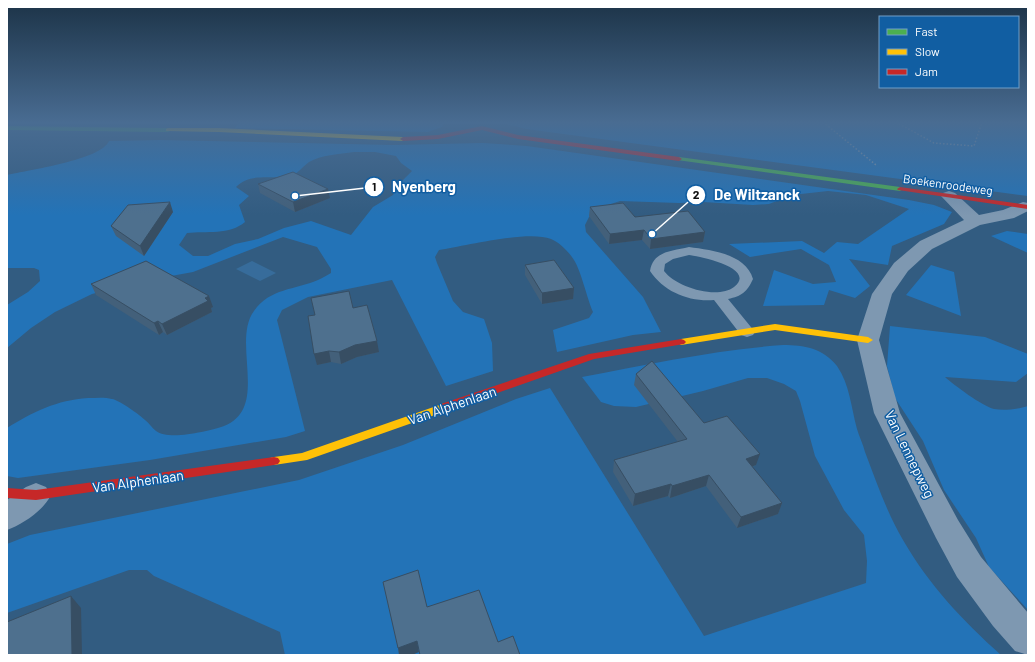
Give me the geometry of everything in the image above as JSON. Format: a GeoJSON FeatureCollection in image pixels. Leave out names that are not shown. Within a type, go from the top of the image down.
{"type":"FeatureCollection","features":[{"type":"Feature","properties":{"kind":"main road","name":"Boekenroodeweg"},"geometry":{"type":"LineString","coordinates":[[634,153],[1026,207]]}},
{"type":"Feature","properties":{"kind":"main road","name":"Van Alphenlaan"},"geometry":{"type":"LineString","coordinates":[[7,493],[36,495],[303,457],[592,356],[775,327],[868,340]]}},
{"type":"Feature","properties":{"kind":"street"},"geometry":{"type":"LineString","coordinates":[[949,196],[975,221]]}},
{"type":"Feature","properties":{"kind":"street"},"geometry":{"type":"LineString","coordinates":[[868,340],[882,294],[902,267],[926,245],[975,221],[1008,214],[1026,207]]}},
{"type":"Feature","properties":{"kind":"street","name":"Van Lennepweg"},"geometry":{"type":"LineString","coordinates":[[868,340],[887,413],[947,529],[969,567],[1005,614],[1028,638]]}},
{"type":"Feature","properties":{"kind":"street","name":"Van Alphenlaan"},"geometry":{"type":"LineString","coordinates":[[7,517],[36,495]]}},
{"type":"Feature","properties":{"kind":"lane"},"geometry":{"type":"LineString","coordinates":[[689,251],[716,255],[729,260],[739,267],[744,274],[745,282],[741,289],[718,297],[704,297],[675,289],[665,283],[658,275],[656,268],[659,262],[666,256],[689,251]]}},
{"type":"Feature","properties":{"kind":"lane"},"geometry":{"type":"LineString","coordinates":[[718,297],[747,332]]}},
{"type":"Feature","properties":{"kind":"path"},"geometry":{"type":"LineString","coordinates":[[861,153],[881,169]]}},
{"type":"Feature","properties":{"kind":"shaded area"},"geometry":{"type":"Polygon","coordinates":[[[346,153],[325,156],[314,160],[309,162],[297,173],[285,177],[262,177],[248,179],[242,182],[236,187],[249,196],[239,205],[245,222],[225,231],[187,233],[179,245],[193,256],[208,256],[235,244],[258,239],[284,228],[311,221],[351,235],[373,207],[393,195],[401,182],[412,171],[401,163],[396,156],[380,153],[576,153],[909,200],[934,205],[952,212],[944,224],[892,246],[888,265],[849,259],[870,286],[855,298],[829,290],[824,305],[763,306],[774,270],[813,284],[836,282],[829,265],[801,249],[750,257],[729,244],[802,241],[824,253],[837,242],[858,244],[909,209],[866,195],[828,191],[792,195],[769,204],[753,205],[703,202],[679,203],[620,201],[599,208],[589,217],[585,225],[586,232],[643,297],[661,332],[633,335],[557,352],[553,330],[589,318],[593,312],[577,265],[560,245],[551,239],[527,236],[512,237],[439,250],[435,257],[453,301],[463,312],[484,319],[492,343],[493,371],[446,386],[392,280],[308,297],[282,310],[277,320],[305,431],[286,437],[150,460],[18,478],[7,476],[7,428],[36,412],[66,401],[88,398],[106,398],[115,400],[139,415],[156,431],[162,434],[189,434],[224,426],[238,417],[245,405],[248,390],[246,340],[248,324],[254,311],[260,303],[275,294],[320,279],[331,273],[331,269],[317,247],[283,237],[193,272],[138,282],[92,294],[55,312],[31,328],[7,348],[7,305],[28,292],[40,281],[39,270],[34,268],[7,268],[7,175],[63,163],[93,154],[346,153]]]}},
{"type":"Feature","properties":{"kind":"shaded area"},"geometry":{"type":"Polygon","coordinates":[[[705,153],[1028,153],[1028,196],[705,153]]]}},
{"type":"Feature","properties":{"kind":"shaded area"},"geometry":{"type":"Polygon","coordinates":[[[1007,231],[1028,234],[1028,253],[991,236],[1007,231]]]}},
{"type":"Feature","properties":{"kind":"shaded area"},"geometry":{"type":"Polygon","coordinates":[[[252,261],[276,273],[260,281],[236,269],[252,261]]]}},
{"type":"Feature","properties":{"kind":"shaded area"},"geometry":{"type":"Polygon","coordinates":[[[931,265],[954,272],[961,316],[906,295],[931,265]]]}},
{"type":"Feature","properties":{"kind":"shaded area"},"geometry":{"type":"Polygon","coordinates":[[[890,326],[985,337],[1028,354],[1028,373],[1016,382],[945,377],[976,400],[994,409],[1002,410],[1028,406],[1028,610],[989,567],[976,538],[944,490],[923,441],[895,398],[887,366],[890,326]]]}},
{"type":"Feature","properties":{"kind":"shaded area"},"geometry":{"type":"Polygon","coordinates":[[[783,345],[806,347],[819,351],[832,360],[837,366],[845,381],[857,429],[873,474],[897,530],[935,587],[960,616],[1001,655],[285,655],[280,632],[154,576],[147,570],[129,570],[7,613],[7,544],[30,535],[299,480],[403,445],[516,399],[550,388],[704,636],[866,583],[867,561],[864,535],[844,510],[815,456],[796,391],[784,384],[767,378],[748,378],[703,391],[636,407],[614,406],[601,402],[582,377],[657,362],[732,350],[783,345]]]}},
{"type":"Feature","properties":{"kind":"building"},"geometry":{"type":"Polygon","coordinates":[[[293,172],[328,189],[293,202],[258,184],[293,172]]]}},
{"type":"Feature","properties":{"kind":"building"},"geometry":{"type":"Polygon","coordinates":[[[170,202],[140,246],[111,226],[128,205],[170,202]]]}},
{"type":"Feature","properties":{"kind":"building"},"geometry":{"type":"Polygon","coordinates":[[[623,203],[635,217],[688,211],[705,232],[651,239],[644,230],[610,234],[590,207],[623,203]]]}},
{"type":"Feature","properties":{"kind":"building"},"geometry":{"type":"Polygon","coordinates":[[[554,260],[574,288],[542,293],[525,265],[554,260]]]}},
{"type":"Feature","properties":{"kind":"building"},"geometry":{"type":"Polygon","coordinates":[[[146,261],[209,296],[205,298],[208,301],[162,324],[158,321],[154,323],[91,284],[146,261]]]}},
{"type":"Feature","properties":{"kind":"building"},"geometry":{"type":"Polygon","coordinates":[[[349,291],[353,308],[367,305],[377,341],[355,345],[339,352],[329,351],[314,354],[308,316],[315,315],[311,298],[349,291]]]}},
{"type":"Feature","properties":{"kind":"building"},"geometry":{"type":"Polygon","coordinates":[[[652,361],[704,423],[727,416],[760,454],[746,459],[782,503],[741,517],[709,475],[672,486],[671,484],[635,494],[614,460],[687,439],[636,374],[652,361]]]}},
{"type":"Feature","properties":{"kind":"building"},"geometry":{"type":"Polygon","coordinates":[[[418,570],[427,607],[479,590],[498,642],[513,636],[520,655],[420,655],[417,641],[398,648],[383,582],[418,570]]]}},
{"type":"Feature","properties":{"kind":"building"},"geometry":{"type":"Polygon","coordinates":[[[71,596],[72,655],[7,655],[7,622],[71,596]]]}},
{"type":"Feature","properties":{"kind":"traffic: fast"},"geometry":{"type":"LineString","coordinates":[[679,159],[900,189]]}},
{"type":"Feature","properties":{"kind":"traffic: slow"},"geometry":{"type":"LineString","coordinates":[[681,342],[775,327],[868,340]]}},
{"type":"Feature","properties":{"kind":"traffic: slow"},"geometry":{"type":"LineString","coordinates":[[274,461],[303,457],[445,407]]}},
{"type":"Feature","properties":{"kind":"traffic: jam"},"geometry":{"type":"LineString","coordinates":[[634,153],[679,159]]}},
{"type":"Feature","properties":{"kind":"traffic: jam"},"geometry":{"type":"LineString","coordinates":[[900,189],[1028,207]]}},
{"type":"Feature","properties":{"kind":"traffic: jam"},"geometry":{"type":"LineString","coordinates":[[445,407],[592,356],[681,342]]}},
{"type":"Feature","properties":{"kind":"traffic: jam"},"geometry":{"type":"LineString","coordinates":[[7,493],[36,495],[274,461]]}},
{"type":"Feature","properties":{"kind":"place","name":"Nyenberg"},"geometry":{"type":"Point","coordinates":[295,196]}},
{"type":"Feature","properties":{"kind":"place","name":"De Wiltzanck"},"geometry":{"type":"Point","coordinates":[652,234]}}]}
